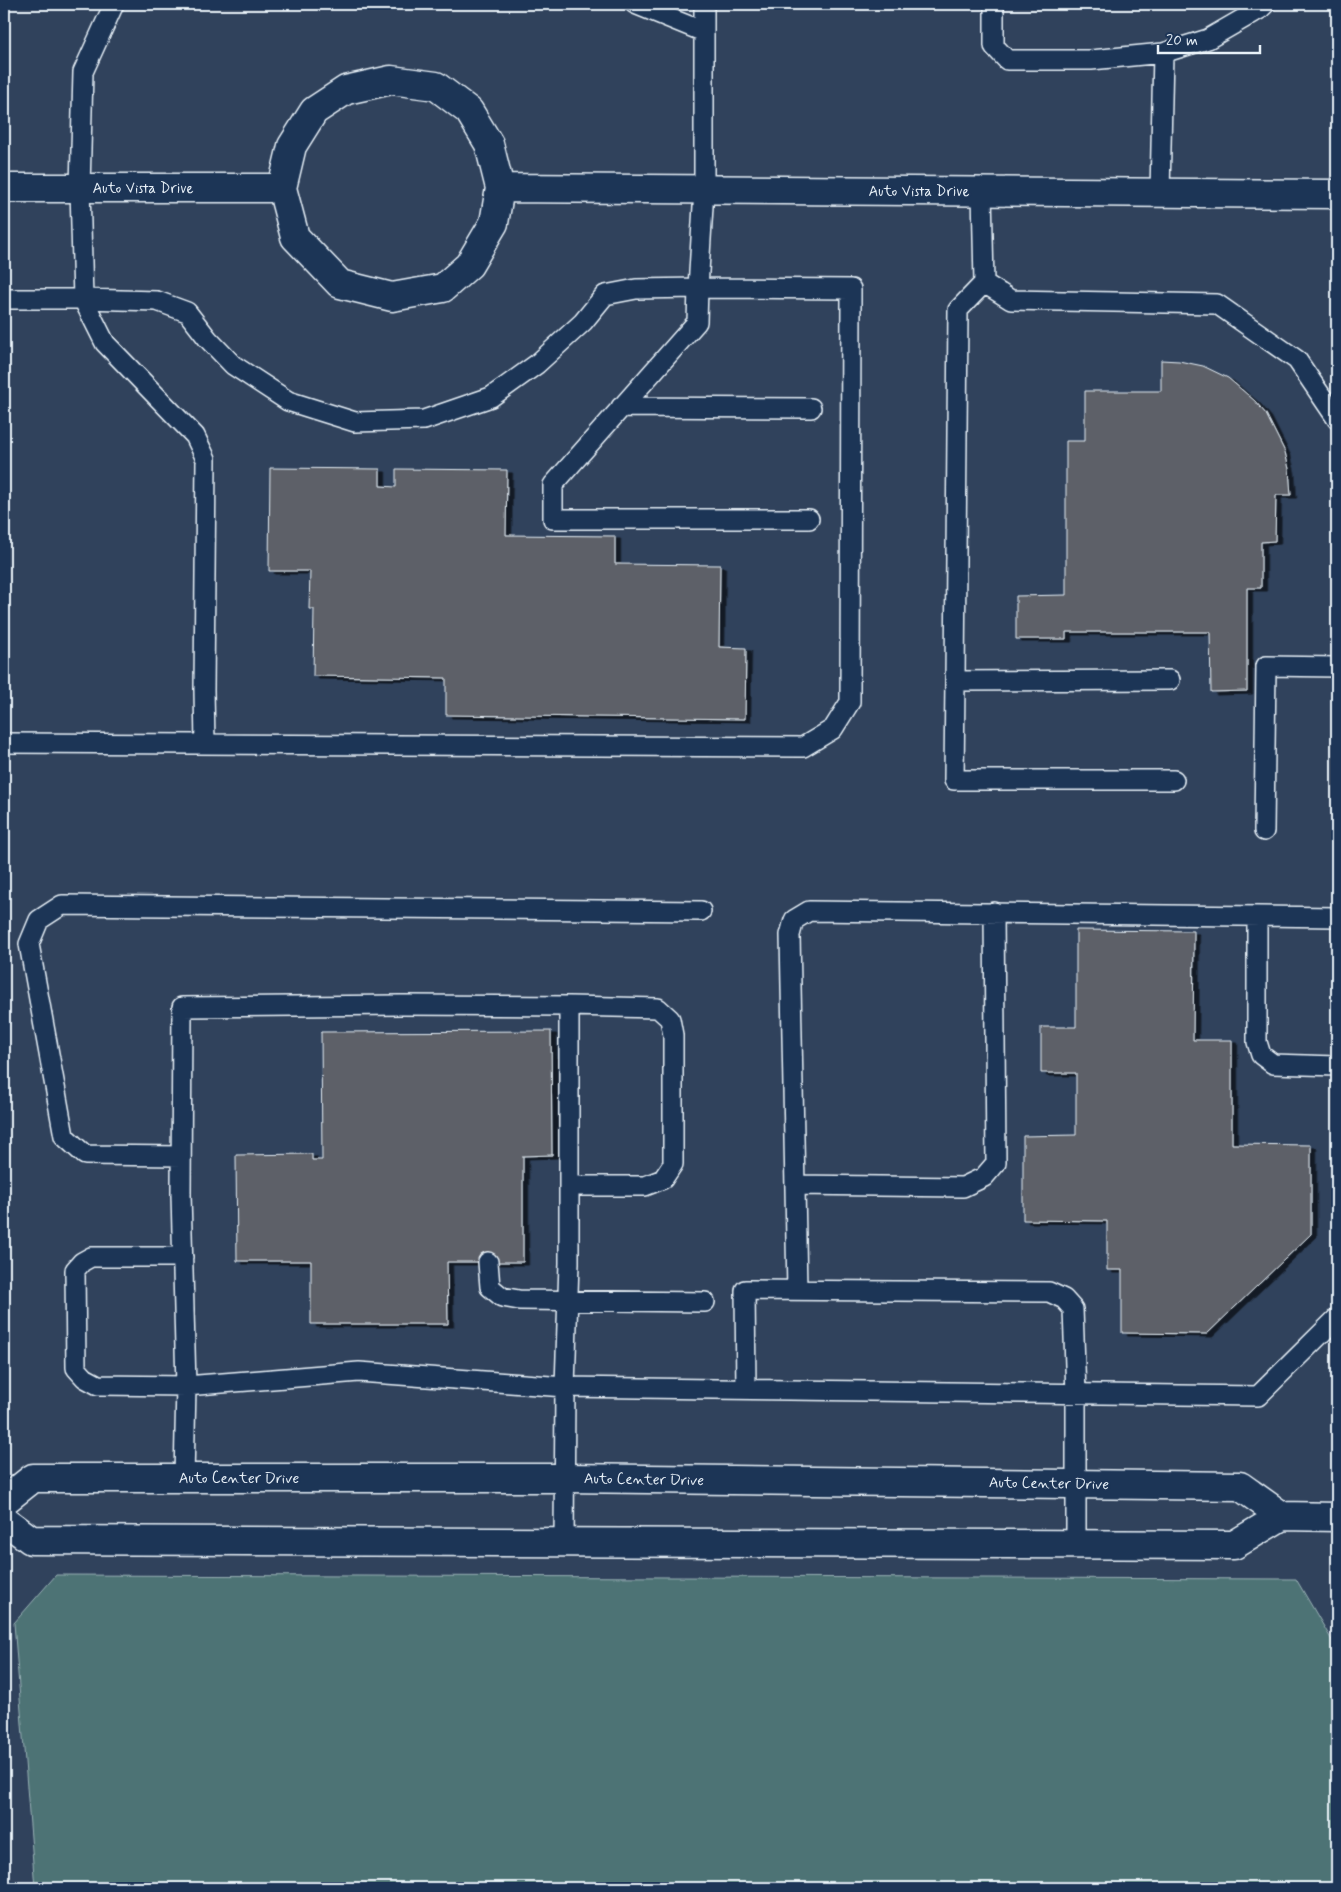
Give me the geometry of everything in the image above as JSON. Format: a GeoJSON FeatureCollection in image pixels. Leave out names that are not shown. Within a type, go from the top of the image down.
{"type":"FeatureCollection","features":[{"type":"Feature","properties":{"kind":"street"},"geometry":{"type":"LineString","coordinates":[[391,80],[436,86],[468,111],[489,144],[500,188],[494,222],[468,265],[443,288],[392,297],[340,284],[295,237],[282,188],[292,146],[314,111],[346,90],[391,80]]}},
{"type":"Feature","properties":{"kind":"street","name":"Auto Vista Drive"},"geometry":{"type":"LineString","coordinates":[[4,188],[282,188]]}},
{"type":"Feature","properties":{"kind":"street","name":"Auto Vista Drive"},"geometry":{"type":"LineString","coordinates":[[500,188],[1337,194]]}},
{"type":"Feature","properties":{"kind":"street","name":"Auto Center Drive"},"geometry":{"type":"LineString","coordinates":[[4,1501],[33,1478],[564,1478],[1076,1483],[1240,1486],[1282,1516]]}},
{"type":"Feature","properties":{"kind":"street"},"geometry":{"type":"LineString","coordinates":[[4,1520],[31,1540],[1234,1545],[1282,1516],[1337,1517]]}},
{"type":"Feature","properties":{"kind":"lane"},"geometry":{"type":"LineString","coordinates":[[114,4],[83,72],[80,188],[83,299],[105,343],[195,436],[206,459],[205,744]]}},
{"type":"Feature","properties":{"kind":"lane"},"geometry":{"type":"LineString","coordinates":[[635,4],[704,32]]}},
{"type":"Feature","properties":{"kind":"lane"},"geometry":{"type":"LineString","coordinates":[[704,4],[704,190],[696,322],[554,485],[554,519],[809,519]]}},
{"type":"Feature","properties":{"kind":"lane"},"geometry":{"type":"LineString","coordinates":[[994,4],[994,46],[1007,60],[1091,60],[1163,53],[1208,39],[1260,9],[1264,4]]}},
{"type":"Feature","properties":{"kind":"lane"},"geometry":{"type":"LineString","coordinates":[[1160,193],[1163,53]]}},
{"type":"Feature","properties":{"kind":"lane"},"geometry":{"type":"LineString","coordinates":[[982,191],[984,283],[958,310],[954,780],[1174,780]]}},
{"type":"Feature","properties":{"kind":"lane"},"geometry":{"type":"LineString","coordinates":[[984,283],[1011,300],[1217,304],[1297,360],[1337,419]]}},
{"type":"Feature","properties":{"kind":"lane"},"geometry":{"type":"LineString","coordinates":[[4,299],[157,301],[187,312],[208,339],[233,366],[288,401],[354,422],[424,420],[491,397],[536,364],[584,322],[605,295],[636,289],[851,289],[850,702],[834,729],[803,747],[4,743]]}},
{"type":"Feature","properties":{"kind":"lane"},"geometry":{"type":"LineString","coordinates":[[622,408],[812,408]]}},
{"type":"Feature","properties":{"kind":"lane"},"geometry":{"type":"LineString","coordinates":[[1264,831],[1266,666],[1337,667]]}},
{"type":"Feature","properties":{"kind":"lane"},"geometry":{"type":"LineString","coordinates":[[955,681],[1170,680]]}},
{"type":"Feature","properties":{"kind":"lane"},"geometry":{"type":"LineString","coordinates":[[182,1156],[85,1155],[64,1136],[28,944],[39,920],[62,905],[701,911]]}},
{"type":"Feature","properties":{"kind":"lane"},"geometry":{"type":"LineString","coordinates":[[797,1290],[790,935],[794,920],[809,911],[1337,917]]}},
{"type":"Feature","properties":{"kind":"lane"},"geometry":{"type":"LineString","coordinates":[[796,1185],[963,1187],[984,1177],[996,1163],[994,912]]}},
{"type":"Feature","properties":{"kind":"lane"},"geometry":{"type":"LineString","coordinates":[[1257,916],[1257,1042],[1261,1055],[1273,1064],[1337,1066]]}},
{"type":"Feature","properties":{"kind":"lane"},"geometry":{"type":"LineString","coordinates":[[184,1478],[186,1386],[183,1257],[182,1007],[402,1005],[658,1008],[670,1020],[673,1035],[673,1164],[663,1179],[645,1186],[569,1186]]}},
{"type":"Feature","properties":{"kind":"lane"},"geometry":{"type":"LineString","coordinates":[[564,1542],[565,1387],[568,1300],[569,1006]]}},
{"type":"Feature","properties":{"kind":"lane"},"geometry":{"type":"LineString","coordinates":[[183,1257],[91,1257],[82,1262],[75,1270],[76,1368],[85,1378],[98,1385],[186,1386],[359,1372],[565,1387],[1258,1396],[1337,1318]]}},
{"type":"Feature","properties":{"kind":"lane"},"geometry":{"type":"LineString","coordinates":[[488,1262],[490,1287],[502,1297],[519,1300],[705,1302]]}},
{"type":"Feature","properties":{"kind":"lane"},"geometry":{"type":"LineString","coordinates":[[746,1389],[745,1290],[1049,1292],[1064,1299],[1073,1309],[1076,1394],[1076,1545]]}},
{"type":"Feature","properties":{"kind":"green space"},"geometry":{"type":"Polygon","coordinates":[[[56,1575],[1296,1579],[1337,1649],[1337,1888],[35,1888],[14,1623],[56,1575]]]}},
{"type":"Feature","properties":{"kind":"building"},"geometry":{"type":"Polygon","coordinates":[[[1161,360],[1179,361],[1203,366],[1228,378],[1255,401],[1266,414],[1285,452],[1289,469],[1291,495],[1276,495],[1275,541],[1261,542],[1261,588],[1247,588],[1247,691],[1211,692],[1210,632],[1066,632],[1066,639],[1016,639],[1016,596],[1066,595],[1066,441],[1085,441],[1085,391],[1161,391],[1161,360]]]}},
{"type":"Feature","properties":{"kind":"building"},"geometry":{"type":"Polygon","coordinates":[[[270,468],[380,469],[380,486],[396,487],[396,469],[507,470],[506,535],[615,536],[615,564],[720,565],[719,647],[746,648],[745,719],[446,715],[446,678],[313,676],[314,609],[309,609],[310,571],[269,571],[270,468]]]}},
{"type":"Feature","properties":{"kind":"building"},"geometry":{"type":"Polygon","coordinates":[[[1076,930],[1194,931],[1193,1040],[1232,1040],[1232,1144],[1311,1145],[1311,1234],[1207,1334],[1122,1333],[1122,1270],[1107,1270],[1107,1221],[1023,1220],[1023,1136],[1076,1135],[1076,1073],[1041,1073],[1041,1027],[1076,1027],[1076,930]]]}},
{"type":"Feature","properties":{"kind":"building"},"geometry":{"type":"Polygon","coordinates":[[[551,1031],[552,1155],[523,1156],[523,1262],[447,1262],[448,1324],[311,1324],[311,1261],[237,1261],[236,1155],[312,1154],[312,1160],[322,1160],[321,1032],[551,1031]]]}}]}
